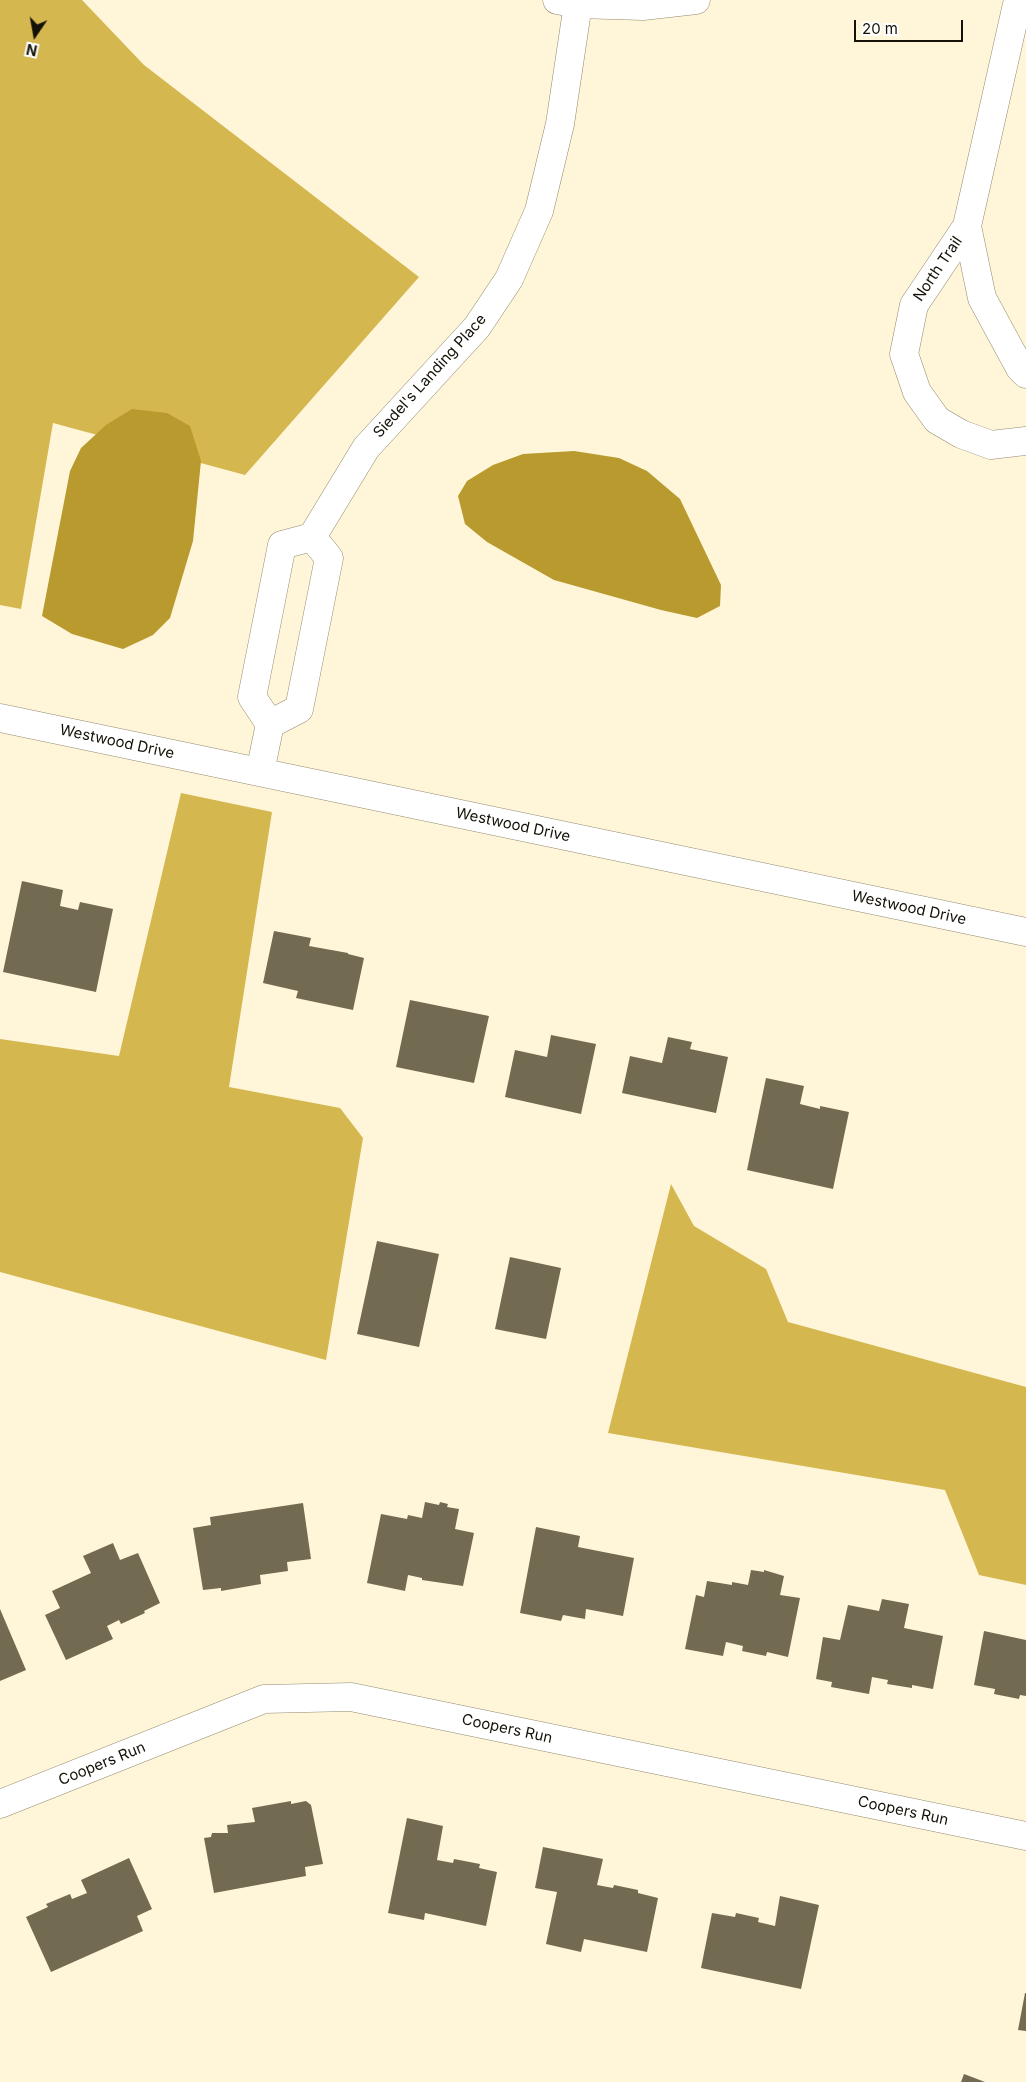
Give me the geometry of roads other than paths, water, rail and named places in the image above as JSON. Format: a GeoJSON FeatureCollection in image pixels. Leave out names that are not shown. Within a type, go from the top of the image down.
{"type":"FeatureCollection","features":[{"type":"Feature","properties":{"kind":"street"},"geometry":{"type":"LineString","coordinates":[[568,2],[643,6],[696,0]]}},
{"type":"Feature","properties":{"kind":"street","name":"North Trail"},"geometry":{"type":"LineString","coordinates":[[1018,0],[968,226],[914,305],[904,354],[917,392],[937,420],[961,434],[991,445],[1026,441]]}},
{"type":"Feature","properties":{"kind":"street","name":"Siedel's Landing Place"},"geometry":{"type":"LineString","coordinates":[[312,537],[366,448],[477,327],[509,279],[539,210],[560,124],[568,2]]}},
{"type":"Feature","properties":{"kind":"street","name":"North Trail"},"geometry":{"type":"LineString","coordinates":[[968,226],[982,298],[1020,368],[1026,374]]}},
{"type":"Feature","properties":{"kind":"street"},"geometry":{"type":"LineString","coordinates":[[260,772],[270,724],[252,697],[282,545],[312,537],[329,558],[299,709],[270,724]]}},
{"type":"Feature","properties":{"kind":"street","name":"Westwood Drive"},"geometry":{"type":"LineString","coordinates":[[0,718],[1026,932]]}},
{"type":"Feature","properties":{"kind":"street","name":"Coopers Run"},"geometry":{"type":"LineString","coordinates":[[0,1804],[264,1699],[351,1697],[1026,1836]]}}]}
